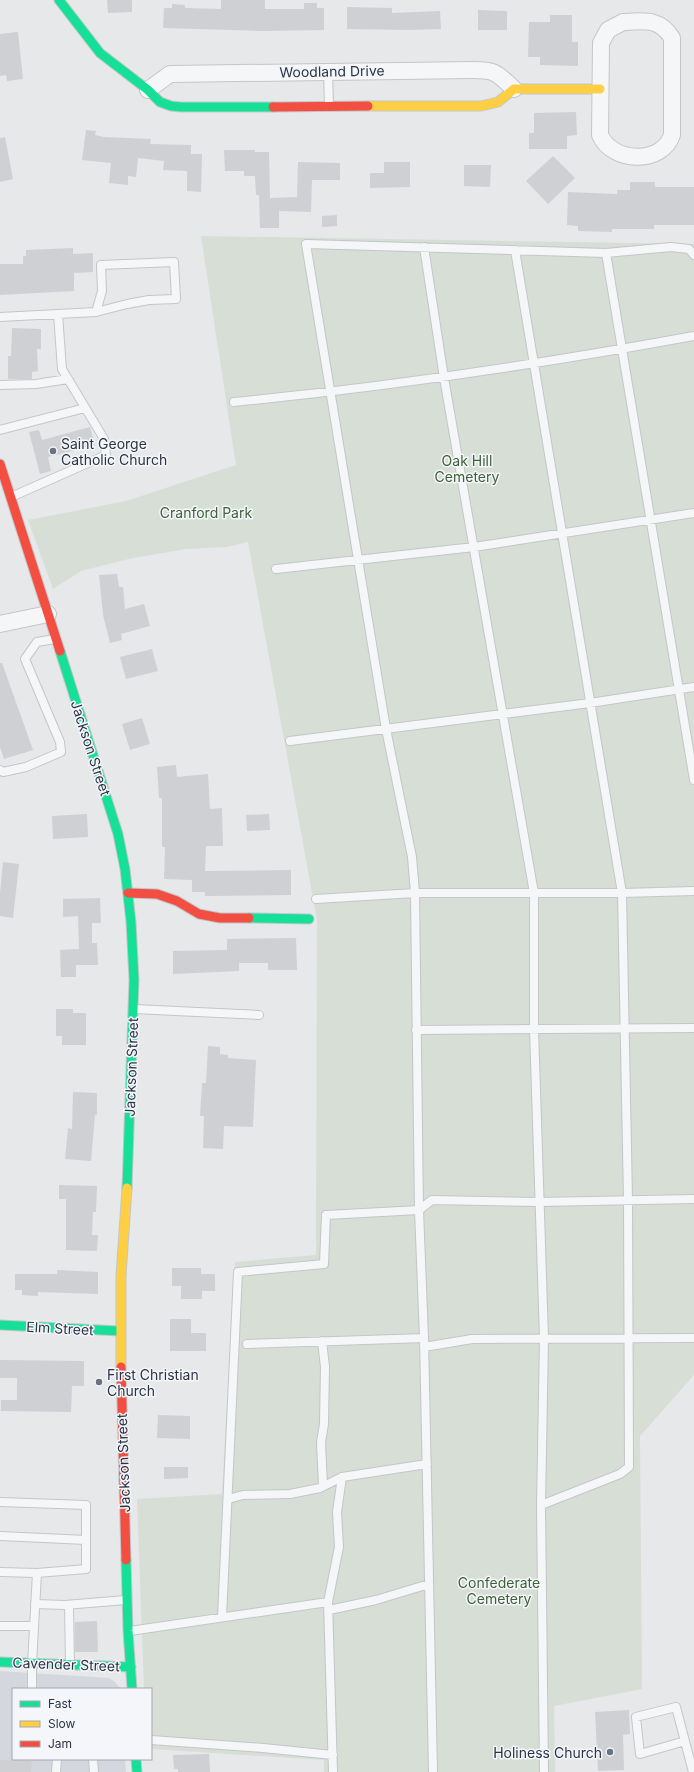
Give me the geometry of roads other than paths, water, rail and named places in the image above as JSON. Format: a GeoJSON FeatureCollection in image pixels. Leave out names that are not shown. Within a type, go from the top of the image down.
{"type":"FeatureCollection","features":[{"type":"Feature","properties":{"kind":"main road"},"geometry":{"type":"LineString","coordinates":[[59,0],[100,54],[148,90],[160,102],[171,106],[490,105],[498,102],[514,89],[600,89]]}},
{"type":"Feature","properties":{"kind":"main road","name":"Jackson Street"},"geometry":{"type":"LineString","coordinates":[[0,464],[118,834],[128,893],[133,950],[133,1008],[128,1172],[120,1331],[128,1632],[132,1688]]}},
{"type":"Feature","properties":{"kind":"main road"},"geometry":{"type":"LineString","coordinates":[[128,893],[158,894],[177,901],[199,914],[220,918],[309,919]]}},
{"type":"Feature","properties":{"kind":"main road","name":"Elm Street"},"geometry":{"type":"LineString","coordinates":[[0,1325],[120,1331]]}},
{"type":"Feature","properties":{"kind":"main road","name":"Cavender Street"},"geometry":{"type":"LineString","coordinates":[[0,1662],[131,1667]]}},
{"type":"Feature","properties":{"kind":"main road"},"geometry":{"type":"LineString","coordinates":[[136,1760],[137,1772]]}},
{"type":"Feature","properties":{"kind":"street"},"geometry":{"type":"LineString","coordinates":[[623,22],[651,22],[659,24],[664,28],[672,38],[673,49],[672,135],[667,146],[655,154],[647,156],[620,154],[607,147],[600,135],[600,89],[601,43],[608,30],[623,22]]}},
{"type":"Feature","properties":{"kind":"street","name":"Woodland Drive"},"geometry":{"type":"LineString","coordinates":[[148,90],[170,74],[483,70],[493,71],[500,74],[514,89]]}},
{"type":"Feature","properties":{"kind":"street"},"geometry":{"type":"LineString","coordinates":[[0,624],[48,614]]}},
{"type":"Feature","properties":{"kind":"lane"},"geometry":{"type":"LineString","coordinates":[[328,71],[329,106]]}},
{"type":"Feature","properties":{"kind":"lane"},"geometry":{"type":"LineString","coordinates":[[433,1772],[424,1338],[419,1210],[415,893],[412,857],[386,730],[306,244],[606,253],[671,247],[689,249],[694,255]]}},
{"type":"Feature","properties":{"kind":"lane"},"geometry":{"type":"LineString","coordinates":[[424,248],[444,378],[534,893],[534,1028],[544,1338],[541,1505],[544,1772]]}},
{"type":"Feature","properties":{"kind":"lane"},"geometry":{"type":"LineString","coordinates":[[515,250],[535,363],[622,894],[625,1028],[628,1199],[627,1338],[629,1467],[620,1474],[541,1505]]}},
{"type":"Feature","properties":{"kind":"lane"},"geometry":{"type":"LineString","coordinates":[[606,253],[694,780]]}},
{"type":"Feature","properties":{"kind":"lane"},"geometry":{"type":"LineString","coordinates":[[0,317],[96,312],[134,302],[176,299],[174,262],[101,265],[102,291],[96,312]]}},
{"type":"Feature","properties":{"kind":"lane"},"geometry":{"type":"LineString","coordinates":[[10,498],[106,455],[104,439],[62,369],[58,314]]}},
{"type":"Feature","properties":{"kind":"lane"},"geometry":{"type":"LineString","coordinates":[[234,402],[331,393],[444,378],[621,350],[694,336]]}},
{"type":"Feature","properties":{"kind":"lane"},"geometry":{"type":"LineString","coordinates":[[0,385],[36,384],[68,379]]}},
{"type":"Feature","properties":{"kind":"lane"},"geometry":{"type":"LineString","coordinates":[[0,430],[85,408]]}},
{"type":"Feature","properties":{"kind":"lane"},"geometry":{"type":"LineString","coordinates":[[276,569],[474,546],[694,513]]}},
{"type":"Feature","properties":{"kind":"lane"},"geometry":{"type":"LineString","coordinates":[[0,770],[4,772],[26,767],[61,752],[60,742],[25,659],[36,642],[56,639]]}},
{"type":"Feature","properties":{"kind":"lane"},"geometry":{"type":"LineString","coordinates":[[290,741],[503,715],[694,687]]}},
{"type":"Feature","properties":{"kind":"lane"},"geometry":{"type":"LineString","coordinates":[[316,899],[415,893],[622,894],[694,891]]}},
{"type":"Feature","properties":{"kind":"lane"},"geometry":{"type":"LineString","coordinates":[[133,1008],[259,1015]]}},
{"type":"Feature","properties":{"kind":"lane"},"geometry":{"type":"LineString","coordinates":[[416,1030],[694,1028]]}},
{"type":"Feature","properties":{"kind":"lane"},"geometry":{"type":"LineString","coordinates":[[222,1617],[238,1272],[324,1264],[326,1215],[419,1210],[432,1200],[539,1202],[628,1199],[694,1199]]}},
{"type":"Feature","properties":{"kind":"lane"},"geometry":{"type":"LineString","coordinates":[[247,1344],[424,1338]]}},
{"type":"Feature","properties":{"kind":"lane"},"geometry":{"type":"LineString","coordinates":[[424,1346],[472,1339],[694,1338]]}},
{"type":"Feature","properties":{"kind":"lane"},"geometry":{"type":"LineString","coordinates":[[322,1341],[325,1367],[324,1424],[321,1442],[323,1486]]}},
{"type":"Feature","properties":{"kind":"lane"},"geometry":{"type":"LineString","coordinates":[[228,1499],[243,1495],[290,1494],[323,1486],[342,1477],[427,1464]]}},
{"type":"Feature","properties":{"kind":"lane"},"geometry":{"type":"LineString","coordinates":[[333,1772],[328,1602],[339,1547],[337,1512],[342,1477]]}},
{"type":"Feature","properties":{"kind":"lane"},"geometry":{"type":"LineString","coordinates":[[0,1502],[86,1505],[86,1569],[37,1573],[0,1572]]}},
{"type":"Feature","properties":{"kind":"lane"},"geometry":{"type":"LineString","coordinates":[[0,1536],[86,1540]]}},
{"type":"Feature","properties":{"kind":"lane"},"geometry":{"type":"LineString","coordinates":[[32,1688],[37,1573]]}},
{"type":"Feature","properties":{"kind":"lane"},"geometry":{"type":"LineString","coordinates":[[329,1610],[376,1600],[429,1584]]}},
{"type":"Feature","properties":{"kind":"lane"},"geometry":{"type":"LineString","coordinates":[[35,1604],[69,1605],[128,1600]]}},
{"type":"Feature","properties":{"kind":"lane"},"geometry":{"type":"LineString","coordinates":[[128,1632],[328,1602]]}},
{"type":"Feature","properties":{"kind":"lane"},"geometry":{"type":"LineString","coordinates":[[69,1605],[70,1664]]}},
{"type":"Feature","properties":{"kind":"lane"},"geometry":{"type":"LineString","coordinates":[[0,1626],[34,1626]]}},
{"type":"Feature","properties":{"kind":"lane"},"geometry":{"type":"LineString","coordinates":[[685,1741],[640,1754],[636,1717],[676,1707],[685,1741],[693,1772]]}},
{"type":"Feature","properties":{"kind":"lane"},"geometry":{"type":"LineString","coordinates":[[152,1740],[263,1748],[333,1755]]}},
{"type":"Feature","properties":{"kind":"lane"},"geometry":{"type":"LineString","coordinates":[[56,1772],[57,1760]]}},
{"type":"Feature","properties":{"kind":"lane"},"geometry":{"type":"LineString","coordinates":[[94,1760],[94,1772]]}},
{"type":"Feature","properties":{"kind":"place","name":"Saint George Catholic Church"},"geometry":{"type":"Point","coordinates":[53,451]}},
{"type":"Feature","properties":{"kind":"place","name":"First Christian Church"},"geometry":{"type":"Point","coordinates":[99,1382]}},
{"type":"Feature","properties":{"kind":"place","name":"Holiness Church"},"geometry":{"type":"Point","coordinates":[610,1752]}},
{"type":"Feature","properties":{"kind":"park label","name":"Oak Hill Cemetery"},"geometry":{"type":"Point","coordinates":[467,468]}},
{"type":"Feature","properties":{"kind":"park label","name":"Cranford Park"},"geometry":{"type":"Point","coordinates":[206,512]}},
{"type":"Feature","properties":{"kind":"park label","name":"Confederate Cemetery"},"geometry":{"type":"Point","coordinates":[499,1590]}}]}
